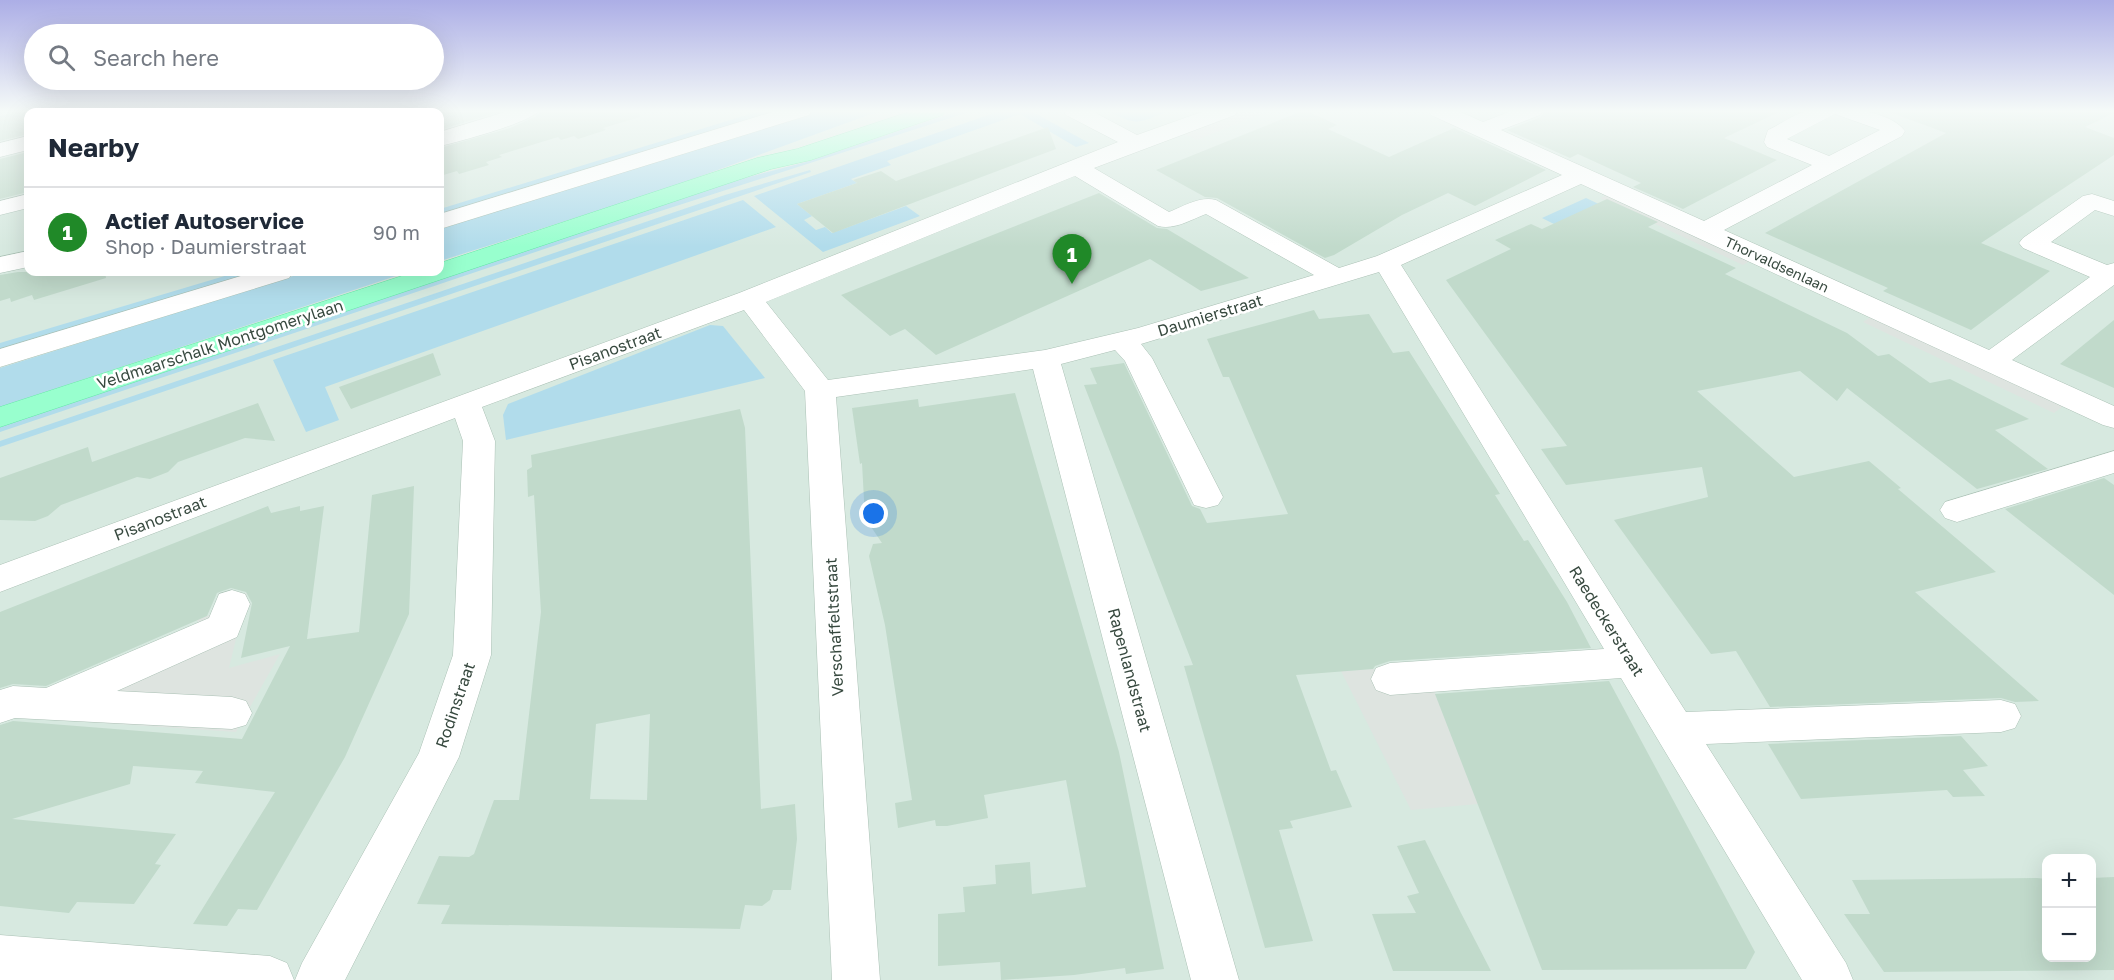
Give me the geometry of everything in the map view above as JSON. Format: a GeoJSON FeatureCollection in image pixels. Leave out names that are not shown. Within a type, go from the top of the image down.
{"type":"FeatureCollection","features":[{"type":"Feature","properties":{"kind":"main road","name":"Veldmaarschalk Montgomerylaan"},"geometry":{"type":"LineString","coordinates":[[765,163],[779,156]]}},
{"type":"Feature","properties":{"kind":"main road","name":"Veldmaarschalk Montgomerylaan"},"geometry":{"type":"LineString","coordinates":[[444,269],[765,163],[800,156]]}},
{"type":"Feature","properties":{"kind":"main road","name":"Veldmaarschalk Montgomerylaan"},"geometry":{"type":"LineString","coordinates":[[0,417],[424,276]]}},
{"type":"Feature","properties":{"kind":"street"},"geometry":{"type":"LineString","coordinates":[[444,221],[654,156]]}},
{"type":"Feature","properties":{"kind":"street","name":"Pisanostraat"},"geometry":{"type":"LineString","coordinates":[[0,579],[465,403],[749,299],[1104,156]]}},
{"type":"Feature","properties":{"kind":"street","name":"Thorvaldsenlaan"},"geometry":{"type":"LineString","coordinates":[[1539,156],[2114,418]]}},
{"type":"Feature","properties":{"kind":"street"},"geometry":{"type":"LineString","coordinates":[[1809,156],[1832,165]]}},
{"type":"Feature","properties":{"kind":"street"},"geometry":{"type":"LineString","coordinates":[[1704,231],[1849,156]]}},
{"type":"Feature","properties":{"kind":"street"},"geometry":{"type":"LineString","coordinates":[[1076,167],[1167,221],[1207,205],[1336,277]]}},
{"type":"Feature","properties":{"kind":"street","name":"Daumierstraat"},"geometry":{"type":"LineString","coordinates":[[820,390],[1045,359],[1122,341],[1386,262],[1581,175]]}},
{"type":"Feature","properties":{"kind":"street"},"geometry":{"type":"LineString","coordinates":[[2112,274],[2032,243],[2092,201],[2114,209]]}},
{"type":"Feature","properties":{"kind":"street"},"geometry":{"type":"LineString","coordinates":[[0,208],[24,202]]}},
{"type":"Feature","properties":{"kind":"street"},"geometry":{"type":"LineString","coordinates":[[0,265],[24,259]]}},
{"type":"Feature","properties":{"kind":"street","name":"Raedeckerstraat"},"geometry":{"type":"LineString","coordinates":[[1386,262],[1828,980]]}},
{"type":"Feature","properties":{"kind":"street"},"geometry":{"type":"LineString","coordinates":[[1991,362],[2112,274]]}},
{"type":"Feature","properties":{"kind":"street"},"geometry":{"type":"LineString","coordinates":[[0,358],[267,276]]}},
{"type":"Feature","properties":{"kind":"street"},"geometry":{"type":"LineString","coordinates":[[749,299],[820,390]]}},
{"type":"Feature","properties":{"kind":"street"},"geometry":{"type":"LineString","coordinates":[[1122,341],[1138,358],[1206,497]]}},
{"type":"Feature","properties":{"kind":"street","name":"Rapenlandstraat"},"geometry":{"type":"LineString","coordinates":[[1045,359],[1215,980]]}},
{"type":"Feature","properties":{"kind":"street","name":"Verschaffeltstraat"},"geometry":{"type":"LineString","coordinates":[[820,390],[856,980]]}},
{"type":"Feature","properties":{"kind":"street","name":"Rodinstraat"},"geometry":{"type":"LineString","coordinates":[[319,980],[438,757],[472,655],[479,441],[465,403]]}},
{"type":"Feature","properties":{"kind":"street"},"geometry":{"type":"LineString","coordinates":[[1957,510],[2114,462]]}},
{"type":"Feature","properties":{"kind":"street"},"geometry":{"type":"LineString","coordinates":[[48,704],[224,627],[232,604]]}},
{"type":"Feature","properties":{"kind":"street"},"geometry":{"type":"LineString","coordinates":[[1390,680],[1632,662]]}},
{"type":"Feature","properties":{"kind":"street"},"geometry":{"type":"LineString","coordinates":[[0,707],[13,702],[231,713]]}},
{"type":"Feature","properties":{"kind":"street"},"geometry":{"type":"LineString","coordinates":[[1674,729],[2001,716]]}},
{"type":"Feature","properties":{"kind":"street"},"geometry":{"type":"LineString","coordinates":[[0,958],[270,980]]}},
{"type":"Feature","properties":{"kind":"shaded area"},"geometry":{"type":"Polygon","coordinates":[[[0,156],[24,156],[24,276],[444,276],[444,156],[2114,156],[2114,980],[0,980],[0,156]]]}},
{"type":"Feature","properties":{"kind":"shaded area"},"geometry":{"type":"Polygon","coordinates":[[[614,156],[632,156],[444,214],[444,208],[614,156]]]}},
{"type":"Feature","properties":{"kind":"shaded area"},"geometry":{"type":"Polygon","coordinates":[[[673,156],[757,156],[663,190],[444,260],[444,228],[673,156]]]}},
{"type":"Feature","properties":{"kind":"shaded area"},"geometry":{"type":"Polygon","coordinates":[[[825,156],[833,156],[589,234],[0,432],[0,426],[722,184],[825,156]]]}},
{"type":"Feature","properties":{"kind":"shaded area"},"geometry":{"type":"Polygon","coordinates":[[[870,156],[902,156],[887,161],[891,165],[851,179],[857,183],[797,204],[812,216],[804,220],[816,230],[825,227],[832,233],[906,206],[920,216],[823,252],[754,196],[870,156]]]}},
{"type":"Feature","properties":{"kind":"shaded area"},"geometry":{"type":"Polygon","coordinates":[[[810,170],[811,172],[0,447],[0,441],[725,195],[810,170]]]}},
{"type":"Feature","properties":{"kind":"shaded area"},"geometry":{"type":"Polygon","coordinates":[[[1612,193],[1754,259],[1743,265],[1600,198],[1612,193]]]}},
{"type":"Feature","properties":{"kind":"shaded area"},"geometry":{"type":"Polygon","coordinates":[[[1586,198],[1622,215],[1554,224],[1542,218],[1586,198]]]}},
{"type":"Feature","properties":{"kind":"shaded area"},"geometry":{"type":"Polygon","coordinates":[[[743,200],[776,227],[325,387],[339,420],[306,432],[273,360],[743,200]]]}},
{"type":"Feature","properties":{"kind":"shaded area"},"geometry":{"type":"Polygon","coordinates":[[[225,276],[243,276],[0,350],[0,343],[225,276]]]}},
{"type":"Feature","properties":{"kind":"shaded area"},"geometry":{"type":"Polygon","coordinates":[[[293,276],[396,276],[0,407],[0,368],[293,276]]]}},
{"type":"Feature","properties":{"kind":"shaded area"},"geometry":{"type":"Polygon","coordinates":[[[1875,314],[2066,404],[2054,413],[1863,322],[1875,314]]]}},
{"type":"Feature","properties":{"kind":"shaded area"},"geometry":{"type":"Polygon","coordinates":[[[710,325],[723,326],[765,378],[506,440],[503,415],[508,404],[710,325]]]}},
{"type":"Feature","properties":{"kind":"shaded area"},"geometry":{"type":"Polygon","coordinates":[[[247,593],[229,668],[280,654],[236,732],[13,717],[200,627],[197,620],[215,613],[219,599],[247,593]]]}},
{"type":"Feature","properties":{"kind":"shaded area"},"geometry":{"type":"Polygon","coordinates":[[[1422,666],[1431,682],[1478,804],[1411,810],[1341,671],[1422,666]]]}},
{"type":"Feature","properties":{"kind":"building"},"geometry":{"type":"Polygon","coordinates":[[[24,156],[24,193],[0,199],[0,159],[24,156]]]}},
{"type":"Feature","properties":{"kind":"building"},"geometry":{"type":"Polygon","coordinates":[[[444,156],[502,157],[486,162],[489,165],[459,174],[457,171],[444,175],[444,156]]]}},
{"type":"Feature","properties":{"kind":"building"},"geometry":{"type":"Polygon","coordinates":[[[967,156],[1038,156],[833,233],[797,204],[857,183],[853,180],[881,171],[896,181],[967,156]]]}},
{"type":"Feature","properties":{"kind":"building"},"geometry":{"type":"Polygon","coordinates":[[[1191,156],[1515,156],[1546,170],[1475,206],[1448,193],[1402,215],[1325,258],[1217,198],[1205,197],[1156,170],[1191,156]]]}},
{"type":"Feature","properties":{"kind":"building"},"geometry":{"type":"Polygon","coordinates":[[[1582,156],[1767,156],[1777,160],[1683,209],[1633,187],[1641,183],[1582,156]]]}},
{"type":"Feature","properties":{"kind":"building"},"geometry":{"type":"Polygon","coordinates":[[[1905,156],[2113,156],[1981,243],[2050,271],[1971,330],[1883,291],[1888,288],[1765,233],[1905,156]]]}},
{"type":"Feature","properties":{"kind":"building"},"geometry":{"type":"Polygon","coordinates":[[[1099,193],[1157,228],[1167,229],[1249,278],[1201,291],[1150,259],[936,355],[905,329],[890,336],[841,295],[1099,193]]]}},
{"type":"Feature","properties":{"kind":"building"},"geometry":{"type":"Polygon","coordinates":[[[1607,199],[1658,222],[1648,227],[1736,268],[1725,274],[1847,333],[1878,356],[1889,354],[1930,383],[1950,379],[2029,419],[1995,430],[2048,469],[1977,489],[1847,388],[1837,401],[1800,371],[1697,391],[1794,477],[1869,461],[1901,488],[1898,489],[1996,572],[1915,592],[2039,701],[2015,702],[2001,698],[1770,707],[1736,651],[1711,654],[1614,520],[1708,497],[1702,467],[1566,485],[1541,449],[1567,446],[1446,280],[1511,249],[1495,240],[1531,224],[1542,229],[1607,199]]]}},
{"type":"Feature","properties":{"kind":"building"},"geometry":{"type":"Polygon","coordinates":[[[24,272],[24,276],[106,276],[106,278],[34,300],[32,295],[11,302],[10,298],[0,301],[0,275],[24,272]]]}},
{"type":"Feature","properties":{"kind":"building"},"geometry":{"type":"Polygon","coordinates":[[[1314,310],[1319,319],[1369,314],[1393,353],[1409,351],[1500,494],[1495,495],[1524,541],[1528,540],[1567,602],[1591,648],[1390,661],[1375,666],[1373,669],[1296,675],[1331,771],[1336,770],[1352,807],[1290,821],[1293,828],[1279,830],[1313,941],[1265,948],[1184,666],[1193,665],[1084,385],[1097,384],[1090,368],[1124,363],[1192,506],[1200,509],[1207,523],[1288,514],[1229,377],[1223,377],[1207,339],[1314,310]]]}},
{"type":"Feature","properties":{"kind":"building"},"geometry":{"type":"Polygon","coordinates":[[[2114,320],[2114,388],[2060,364],[2114,320]]]}},
{"type":"Feature","properties":{"kind":"building"},"geometry":{"type":"Polygon","coordinates":[[[433,353],[441,375],[351,409],[339,387],[433,353]]]}},
{"type":"Feature","properties":{"kind":"building"},"geometry":{"type":"Polygon","coordinates":[[[1015,393],[1119,752],[1164,969],[1126,974],[1125,968],[1074,975],[1001,980],[1000,962],[938,966],[938,914],[965,912],[963,887],[996,884],[995,865],[1030,862],[1032,894],[1086,887],[1066,780],[984,795],[988,818],[947,826],[936,826],[935,820],[898,828],[895,803],[912,800],[885,625],[869,556],[873,544],[882,543],[865,518],[862,463],[860,464],[852,408],[918,399],[919,407],[1015,393]]]}},
{"type":"Feature","properties":{"kind":"building"},"geometry":{"type":"Polygon","coordinates":[[[258,403],[275,441],[245,438],[178,462],[168,472],[150,479],[137,477],[61,505],[48,516],[35,521],[0,520],[0,478],[88,447],[92,462],[258,403]]]}},
{"type":"Feature","properties":{"kind":"building"},"geometry":{"type":"Polygon","coordinates":[[[740,409],[745,428],[761,809],[795,804],[797,839],[791,890],[773,890],[770,900],[762,906],[745,905],[740,929],[441,924],[450,905],[417,904],[439,856],[469,857],[474,854],[494,800],[519,800],[541,612],[534,495],[528,497],[527,470],[532,467],[531,455],[740,409]],[[650,714],[596,724],[590,799],[647,800],[650,714]]]}},
{"type":"Feature","properties":{"kind":"building"},"geometry":{"type":"Polygon","coordinates":[[[2104,478],[2114,485],[2114,595],[2005,509],[2104,478]]]}},
{"type":"Feature","properties":{"kind":"building"},"geometry":{"type":"Polygon","coordinates":[[[414,486],[409,614],[345,757],[257,910],[238,909],[227,926],[193,924],[275,792],[195,783],[203,771],[133,766],[130,784],[12,819],[176,834],[155,864],[161,865],[134,904],[77,902],[69,913],[0,906],[0,725],[13,721],[242,739],[290,646],[241,658],[252,603],[246,592],[231,588],[217,593],[207,616],[46,686],[13,684],[0,688],[0,612],[268,506],[271,513],[300,506],[300,511],[324,506],[307,639],[359,632],[372,495],[414,486]]]}},
{"type":"Feature","properties":{"kind":"building"},"geometry":{"type":"Polygon","coordinates":[[[1609,681],[1755,952],[1746,969],[1542,970],[1435,694],[1609,681]]]}},
{"type":"Feature","properties":{"kind":"building"},"geometry":{"type":"Polygon","coordinates":[[[1961,736],[1988,766],[1963,770],[1985,796],[1953,797],[1947,790],[1801,799],[1768,744],[1961,736]]]}},
{"type":"Feature","properties":{"kind":"building"},"geometry":{"type":"Polygon","coordinates":[[[1425,840],[1491,971],[1393,971],[1372,914],[1416,913],[1407,896],[1419,893],[1397,846],[1425,840]]]}},
{"type":"Feature","properties":{"kind":"building"},"geometry":{"type":"Polygon","coordinates":[[[2114,877],[2114,970],[1884,972],[1844,914],[1870,914],[1852,880],[2042,879],[2042,962],[2096,962],[2096,878],[2114,877]]]}},
{"type":"Feature","properties":{"kind":"place","name":"Actief Autoservice"},"geometry":{"type":"Point","coordinates":[1072,284]}}]}
